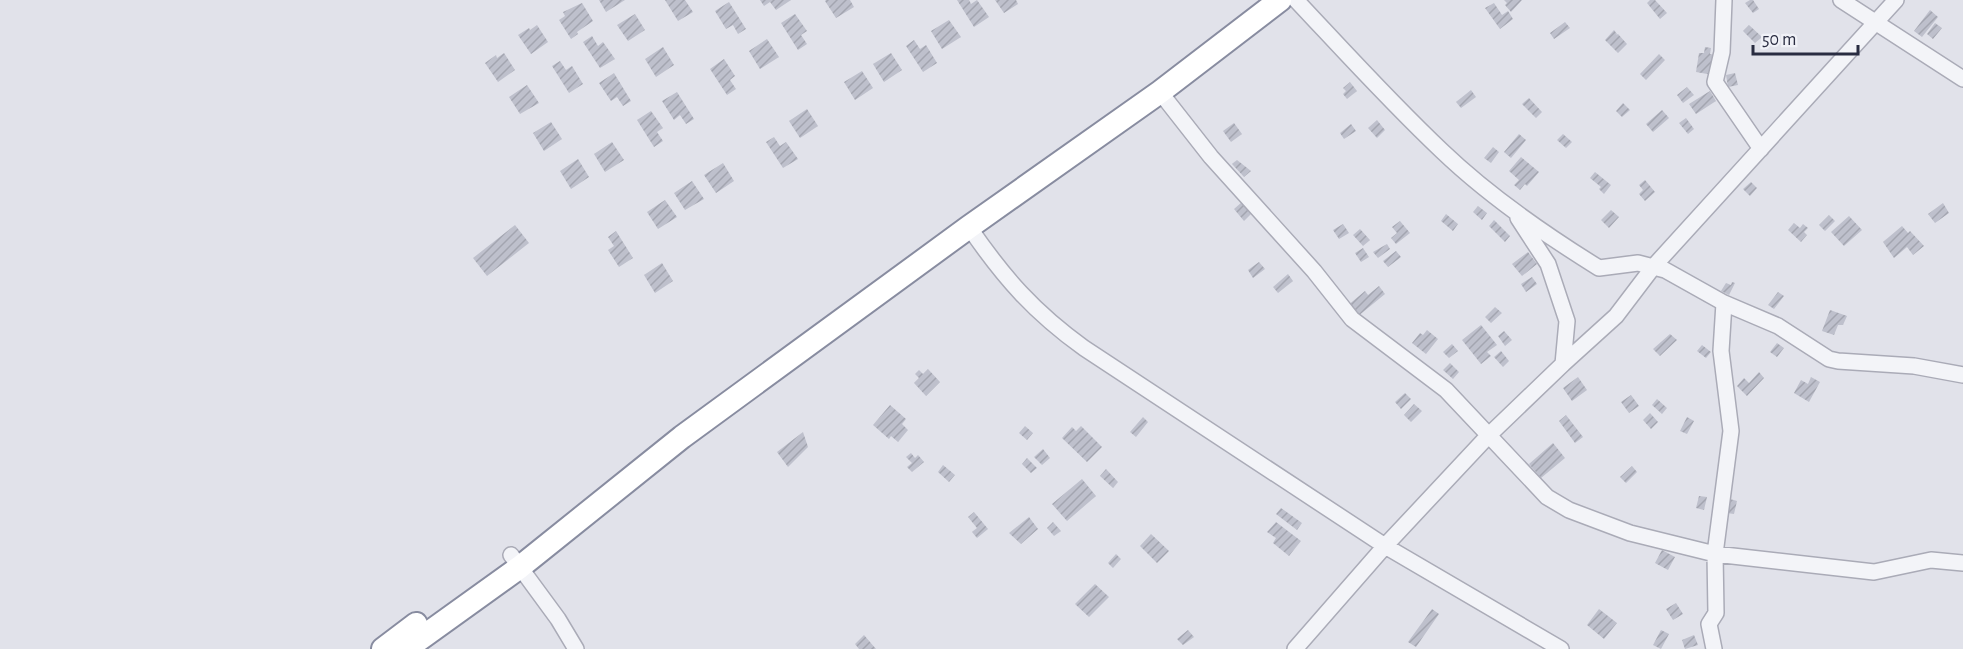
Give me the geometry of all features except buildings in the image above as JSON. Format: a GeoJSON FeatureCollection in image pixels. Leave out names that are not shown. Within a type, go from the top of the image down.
{"type":"FeatureCollection","features":[{"type":"Feature","properties":{"kind":"highway"},"geometry":{"type":"LineString","coordinates":[[406,649],[516,561],[609,482],[682,437],[969,227],[1160,92],[1280,0]]}},
{"type":"Feature","properties":{"kind":"highway"},"geometry":{"type":"LineString","coordinates":[[383,649],[516,561]]}},
{"type":"Feature","properties":{"kind":"street"},"geometry":{"type":"LineString","coordinates":[[1296,0],[1362,71],[1443,152],[1513,210],[1599,268],[1638,263],[1665,270],[1724,303],[1778,326],[1829,359],[1838,362],[1914,366],[1963,375]]}},
{"type":"Feature","properties":{"kind":"street"},"geometry":{"type":"LineString","coordinates":[[1724,0],[1722,52],[1715,82],[1761,149]]}},
{"type":"Feature","properties":{"kind":"street"},"geometry":{"type":"LineString","coordinates":[[1841,0],[1963,79]]}},
{"type":"Feature","properties":{"kind":"street"},"geometry":{"type":"LineString","coordinates":[[1295,649],[1385,546],[1488,436],[1616,316],[1654,266],[1896,0]]}},
{"type":"Feature","properties":{"kind":"street"},"geometry":{"type":"LineString","coordinates":[[1160,92],[1211,157],[1314,271],[1352,319],[1446,390],[1547,497],[1569,510],[1630,533],[1715,554],[1874,572],[1931,560],[1963,563]]}},
{"type":"Feature","properties":{"kind":"street"},"geometry":{"type":"LineString","coordinates":[[1513,210],[1548,264],[1567,321],[1563,364]]}},
{"type":"Feature","properties":{"kind":"street"},"geometry":{"type":"LineString","coordinates":[[969,227],[1015,289],[1055,327],[1084,348],[1385,546],[1561,649]]}},
{"type":"Feature","properties":{"kind":"street"},"geometry":{"type":"LineString","coordinates":[[1714,649],[1709,624],[1716,614],[1715,554],[1731,430],[1721,351],[1724,303]]}},
{"type":"Feature","properties":{"kind":"street"},"geometry":{"type":"LineString","coordinates":[[516,561],[558,619],[576,649]]}}]}
